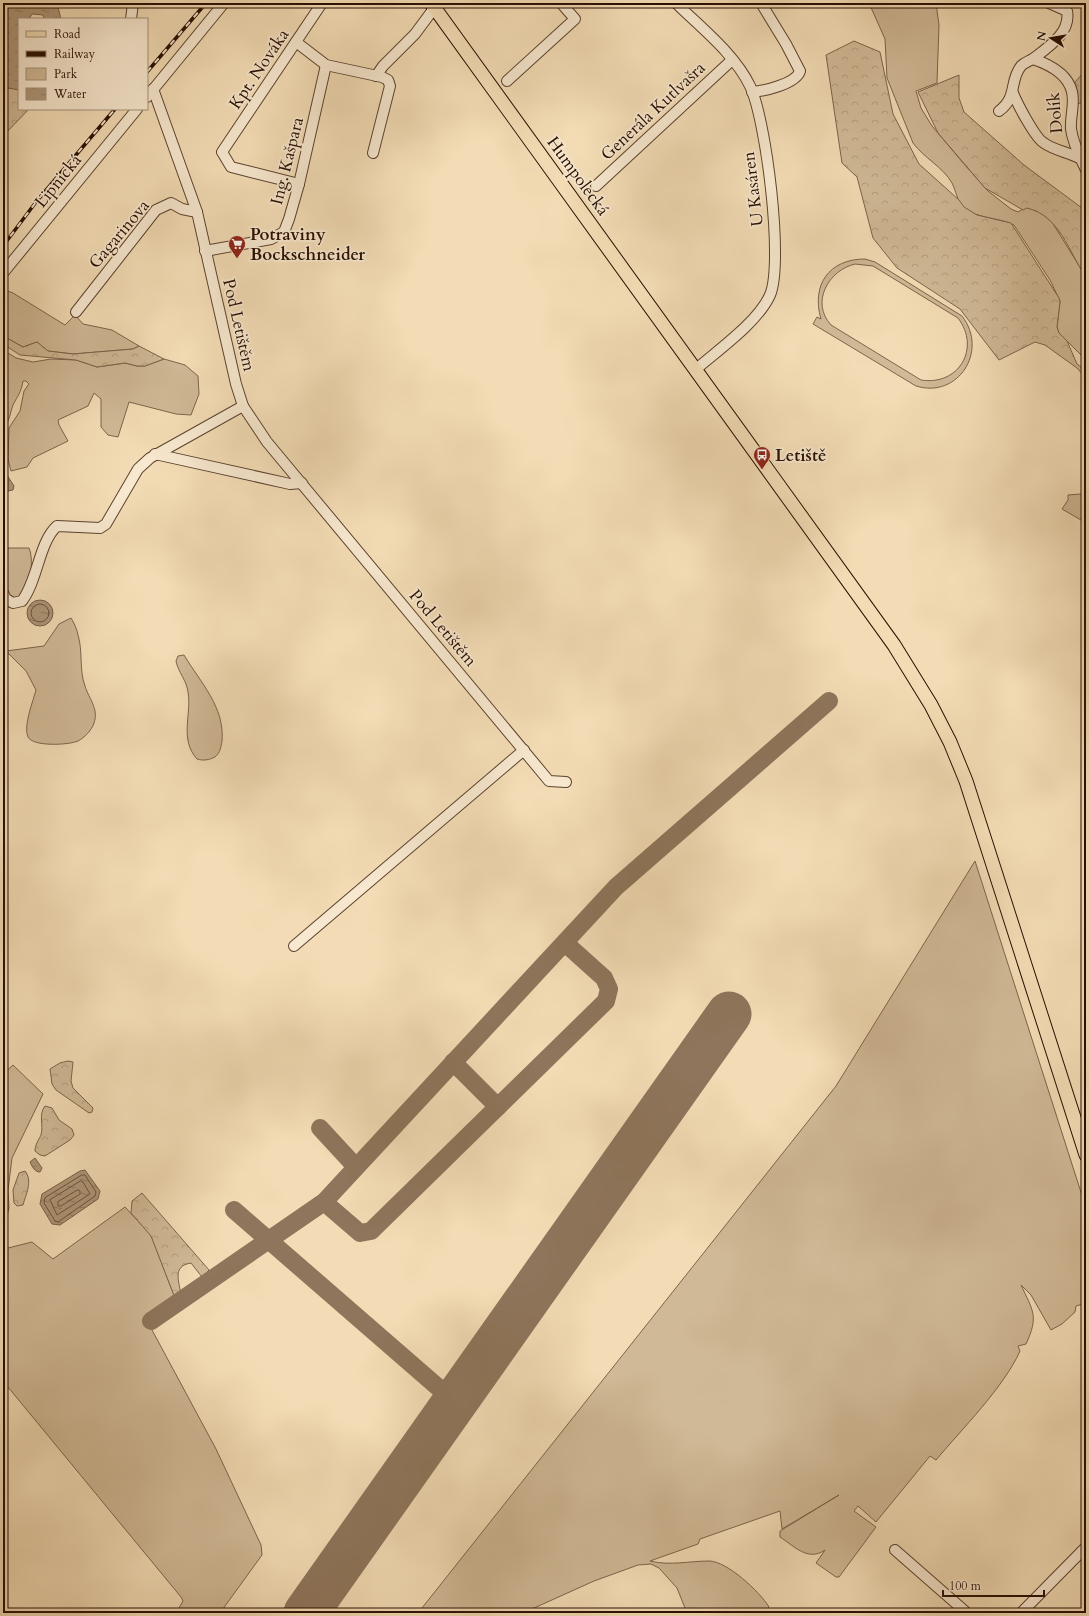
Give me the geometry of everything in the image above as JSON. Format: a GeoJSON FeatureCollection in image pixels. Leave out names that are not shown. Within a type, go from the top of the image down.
{"type":"FeatureCollection","features":[{"type":"Feature","properties":{"kind":"main road","name":"Humpolecká"},"geometry":{"type":"LineString","coordinates":[[435,5],[695,370],[894,645],[921,687],[941,723],[958,761],[976,809],[1086,1155]]}},
{"type":"Feature","properties":{"kind":"street"},"geometry":{"type":"LineString","coordinates":[[131,18],[134,3]]}},
{"type":"Feature","properties":{"kind":"street"},"geometry":{"type":"LineString","coordinates":[[150,93],[224,3]]}},
{"type":"Feature","properties":{"kind":"street","name":"Kpt. Nováka"},"geometry":{"type":"LineString","coordinates":[[299,184],[231,167],[222,152],[322,3]]}},
{"type":"Feature","properties":{"kind":"street"},"geometry":{"type":"LineString","coordinates":[[507,80],[575,19],[561,3]]}},
{"type":"Feature","properties":{"kind":"street","name":"U Kasáren"},"geometry":{"type":"LineString","coordinates":[[676,3],[732,60],[742,73],[752,92],[762,134],[774,224],[775,260],[773,286],[769,296],[756,317],[695,370]]}},
{"type":"Feature","properties":{"kind":"street"},"geometry":{"type":"LineString","coordinates":[[752,92],[773,88],[800,73],[797,62],[761,3]]}},
{"type":"Feature","properties":{"kind":"street"},"geometry":{"type":"LineString","coordinates":[[998,111],[1004,107],[1013,93],[1018,71],[1023,64],[1033,59],[1060,36],[1069,21],[1067,11],[1049,3]]}},
{"type":"Feature","properties":{"kind":"street"},"geometry":{"type":"LineString","coordinates":[[376,76],[382,66],[415,34],[435,5]]}},
{"type":"Feature","properties":{"kind":"street"},"geometry":{"type":"LineString","coordinates":[[296,42],[326,65],[387,79],[390,84],[373,153]]}},
{"type":"Feature","properties":{"kind":"street","name":"Dolík"},"geometry":{"type":"LineString","coordinates":[[1033,59],[1050,66],[1068,80],[1072,92],[1071,129],[1075,149],[1086,170]]}},
{"type":"Feature","properties":{"kind":"street","name":"Generála Kutlvašra"},"geometry":{"type":"LineString","coordinates":[[596,186],[732,60]]}},
{"type":"Feature","properties":{"kind":"street","name":"Ing. Kašpara"},"geometry":{"type":"LineString","coordinates":[[205,251],[271,239],[284,232],[299,184],[326,65]]}},
{"type":"Feature","properties":{"kind":"street","name":"Pod Letištěm"},"geometry":{"type":"LineString","coordinates":[[150,93],[197,212],[234,377],[243,406],[267,442],[549,781],[566,782]]}},
{"type":"Feature","properties":{"kind":"street","name":"Dolík"},"geometry":{"type":"LineString","coordinates":[[1013,93],[1016,101],[1041,141],[1061,152],[1072,154],[1081,159]]}},
{"type":"Feature","properties":{"kind":"street","name":"Lipnická"},"geometry":{"type":"LineString","coordinates":[[3,273],[136,110]]}},
{"type":"Feature","properties":{"kind":"street","name":"Gagarinova"},"geometry":{"type":"LineString","coordinates":[[76,312],[156,210],[171,203],[182,209],[197,212]]}},
{"type":"Feature","properties":{"kind":"street"},"geometry":{"type":"LineString","coordinates":[[3,594],[6,599],[13,603],[22,601],[32,584],[48,537],[53,529],[62,525],[100,528],[106,524],[138,469],[155,454],[243,406]]}},
{"type":"Feature","properties":{"kind":"street"},"geometry":{"type":"LineString","coordinates":[[155,454],[290,484],[302,483]]}},
{"type":"Feature","properties":{"kind":"street"},"geometry":{"type":"LineString","coordinates":[[294,946],[524,750]]}},
{"type":"Feature","properties":{"kind":"street"},"geometry":{"type":"LineString","coordinates":[[1022,1612],[1086,1547]]}},
{"type":"Feature","properties":{"kind":"street"},"geometry":{"type":"LineString","coordinates":[[895,1550],[967,1613]]}},
{"type":"Feature","properties":{"kind":"green space"},"geometry":{"type":"Polygon","coordinates":[[[869,3],[936,3],[939,25],[937,83],[916,91],[921,108],[932,126],[988,191],[1011,209],[1018,212],[1027,207],[1039,211],[1052,222],[1086,277],[1086,360],[1059,333],[1057,327],[1060,301],[1050,280],[1014,225],[1008,222],[975,214],[964,208],[948,177],[913,143],[887,78],[885,39],[869,3]]]}},
{"type":"Feature","properties":{"kind":"green space"},"geometry":{"type":"Polygon","coordinates":[[[854,41],[880,52],[893,114],[919,164],[959,200],[964,207],[977,215],[1011,223],[1059,298],[1060,302],[1057,327],[1059,333],[1067,341],[1077,364],[1086,371],[1086,378],[1077,368],[1045,345],[1035,342],[999,360],[960,309],[897,268],[873,238],[857,177],[842,163],[826,55],[854,41]]]}},
{"type":"Feature","properties":{"kind":"green space"},"geometry":{"type":"Polygon","coordinates":[[[1086,70],[1086,100],[1070,108],[1075,82],[1086,70]]]}},
{"type":"Feature","properties":{"kind":"green space"},"geometry":{"type":"Polygon","coordinates":[[[959,75],[959,98],[964,112],[1024,165],[1086,211],[1086,277],[1062,236],[1048,218],[1027,208],[1023,210],[985,188],[938,133],[918,92],[959,75]]]}},
{"type":"Feature","properties":{"kind":"green space"},"geometry":{"type":"Polygon","coordinates":[[[3,87],[17,89],[18,110],[28,110],[3,136],[3,87]]]}},
{"type":"Feature","properties":{"kind":"green space"},"geometry":{"type":"Polygon","coordinates":[[[865,259],[875,262],[962,316],[969,330],[972,344],[970,357],[965,369],[956,379],[945,385],[931,388],[916,386],[813,324],[817,317],[821,319],[819,295],[821,285],[826,276],[833,269],[852,260],[865,259]],[[855,264],[846,267],[830,280],[825,288],[822,307],[825,316],[831,325],[921,380],[934,380],[946,377],[955,371],[962,362],[966,352],[967,341],[965,330],[958,318],[873,266],[855,264]]]}},
{"type":"Feature","properties":{"kind":"green space"},"geometry":{"type":"Polygon","coordinates":[[[5,290],[13,293],[65,325],[75,315],[83,324],[112,330],[139,346],[133,349],[73,354],[48,351],[37,342],[23,347],[3,336],[3,292],[5,290]]]}},
{"type":"Feature","properties":{"kind":"green space"},"geometry":{"type":"Polygon","coordinates":[[[3,336],[23,347],[37,342],[48,351],[73,354],[133,349],[139,346],[164,359],[145,366],[125,363],[97,367],[76,360],[20,355],[3,344],[3,336]]]}},
{"type":"Feature","properties":{"kind":"green space"},"geometry":{"type":"Polygon","coordinates":[[[3,350],[16,358],[33,362],[51,359],[76,360],[97,367],[125,363],[145,366],[164,359],[185,365],[198,376],[199,394],[191,415],[176,414],[129,402],[118,437],[108,435],[101,427],[101,399],[94,393],[88,406],[58,420],[59,425],[68,441],[33,458],[27,467],[11,471],[8,459],[9,428],[20,411],[24,391],[29,384],[26,381],[23,381],[8,420],[3,428],[3,350]]]}},
{"type":"Feature","properties":{"kind":"green space"},"geometry":{"type":"Polygon","coordinates":[[[1086,489],[1086,523],[1062,509],[1068,500],[1068,495],[1081,494],[1086,489]]]}},
{"type":"Feature","properties":{"kind":"green space"},"geometry":{"type":"Polygon","coordinates":[[[3,548],[29,548],[31,554],[30,578],[24,592],[19,597],[13,599],[3,589],[3,548]]]}},
{"type":"Feature","properties":{"kind":"green space"},"geometry":{"type":"Polygon","coordinates":[[[71,618],[76,628],[79,641],[83,680],[95,713],[94,723],[88,734],[78,741],[60,744],[44,744],[31,740],[27,733],[29,714],[36,690],[26,671],[6,651],[44,646],[59,624],[71,618]]]}},
{"type":"Feature","properties":{"kind":"green space"},"geometry":{"type":"Polygon","coordinates":[[[184,655],[210,695],[220,717],[222,729],[221,748],[215,757],[208,759],[197,759],[192,751],[187,735],[188,692],[176,661],[178,656],[184,655]]]}},
{"type":"Feature","properties":{"kind":"green space"},"geometry":{"type":"Polygon","coordinates":[[[975,861],[1086,1208],[1086,1299],[1083,1304],[1076,1306],[1075,1312],[1062,1324],[1051,1330],[1031,1295],[1021,1285],[1029,1301],[1033,1314],[1033,1320],[1026,1344],[1018,1346],[1020,1351],[1013,1365],[982,1407],[936,1460],[930,1456],[876,1522],[858,1506],[854,1511],[876,1527],[839,1577],[836,1577],[816,1563],[825,1550],[819,1553],[807,1554],[780,1537],[780,1531],[839,1495],[782,1529],[780,1511],[700,1539],[698,1544],[650,1561],[672,1563],[709,1561],[725,1566],[742,1578],[765,1601],[769,1607],[763,1613],[687,1613],[677,1588],[659,1568],[651,1564],[638,1565],[594,1581],[523,1613],[418,1613],[836,1086],[975,861]]]}},
{"type":"Feature","properties":{"kind":"green space"},"geometry":{"type":"Polygon","coordinates":[[[68,1061],[73,1062],[71,1081],[73,1088],[93,1108],[92,1112],[89,1113],[56,1090],[52,1084],[50,1069],[60,1063],[68,1061]]]}},
{"type":"Feature","properties":{"kind":"green space"},"geometry":{"type":"Polygon","coordinates":[[[13,1065],[43,1094],[12,1158],[8,1190],[9,1208],[3,1232],[3,1074],[13,1065]]]}},
{"type":"Feature","properties":{"kind":"green space"},"geometry":{"type":"Polygon","coordinates":[[[45,1106],[52,1108],[59,1120],[72,1129],[74,1135],[70,1140],[45,1156],[40,1155],[35,1151],[41,1135],[41,1116],[45,1106]]]}},
{"type":"Feature","properties":{"kind":"green space"},"geometry":{"type":"Polygon","coordinates":[[[25,1171],[29,1183],[28,1188],[23,1205],[17,1206],[14,1203],[13,1190],[19,1173],[25,1171]]]}},
{"type":"Feature","properties":{"kind":"green space"},"geometry":{"type":"Polygon","coordinates":[[[142,1193],[209,1270],[202,1277],[191,1263],[181,1267],[178,1280],[181,1295],[175,1298],[151,1236],[131,1213],[132,1201],[142,1193]]]}},
{"type":"Feature","properties":{"kind":"green space"},"geometry":{"type":"Polygon","coordinates":[[[125,1207],[151,1235],[175,1298],[145,1317],[216,1449],[261,1545],[262,1555],[220,1613],[176,1613],[183,1601],[181,1597],[3,1381],[3,1245],[8,1248],[32,1242],[53,1259],[125,1207]]]}},
{"type":"Feature","properties":{"kind":"water"},"geometry":{"type":"Polygon","coordinates":[[[11,3],[57,3],[61,18],[44,18],[43,15],[32,14],[30,18],[18,18],[18,90],[3,87],[3,14],[11,3]]]}},
{"type":"Feature","properties":{"kind":"water"},"geometry":{"type":"Polygon","coordinates":[[[3,469],[14,486],[13,490],[3,492],[3,469]]]}},
{"type":"Feature","properties":{"kind":"water"},"geometry":{"type":"Polygon","coordinates":[[[40,600],[49,604],[53,613],[49,622],[40,626],[31,622],[27,613],[31,604],[40,600]]]}},
{"type":"Feature","properties":{"kind":"water"},"geometry":{"type":"Polygon","coordinates":[[[35,1158],[42,1168],[40,1172],[34,1169],[30,1162],[35,1158]]]}},
{"type":"Feature","properties":{"kind":"water"},"geometry":{"type":"Polygon","coordinates":[[[85,1170],[100,1191],[98,1199],[60,1225],[52,1224],[40,1204],[42,1194],[80,1171],[85,1170]]]}},
{"type":"Feature","properties":{"kind":"taxiway"},"geometry":{"type":"LineString","coordinates":[[151,1321],[324,1202],[616,887],[829,701]]}},
{"type":"Feature","properties":{"kind":"taxiway"},"geometry":{"type":"LineString","coordinates":[[324,1202],[360,1233],[371,1231],[606,1001],[609,989],[604,978],[565,943]]}},
{"type":"Feature","properties":{"kind":"taxiway"},"geometry":{"type":"LineString","coordinates":[[453,1062],[498,1107]]}},
{"type":"Feature","properties":{"kind":"taxiway"},"geometry":{"type":"LineString","coordinates":[[320,1128],[356,1167]]}},
{"type":"Feature","properties":{"kind":"taxiway"},"geometry":{"type":"LineString","coordinates":[[234,1210],[455,1402]]}},
{"type":"Feature","properties":{"kind":"runway"},"geometry":{"type":"LineString","coordinates":[[306,1613],[729,1014]]}},
{"type":"Feature","properties":{"kind":"railway"},"geometry":{"type":"LineString","coordinates":[[148,71],[206,3]]}},
{"type":"Feature","properties":{"kind":"railway"},"geometry":{"type":"LineString","coordinates":[[3,246],[36,202],[114,110]]}},
{"type":"Feature","properties":{"kind":"place","name":"Potraviny Bockschneider"},"geometry":{"type":"Point","coordinates":[237,259]}},
{"type":"Feature","properties":{"kind":"place","name":"Letiště"},"geometry":{"type":"Point","coordinates":[762,470]}}]}
